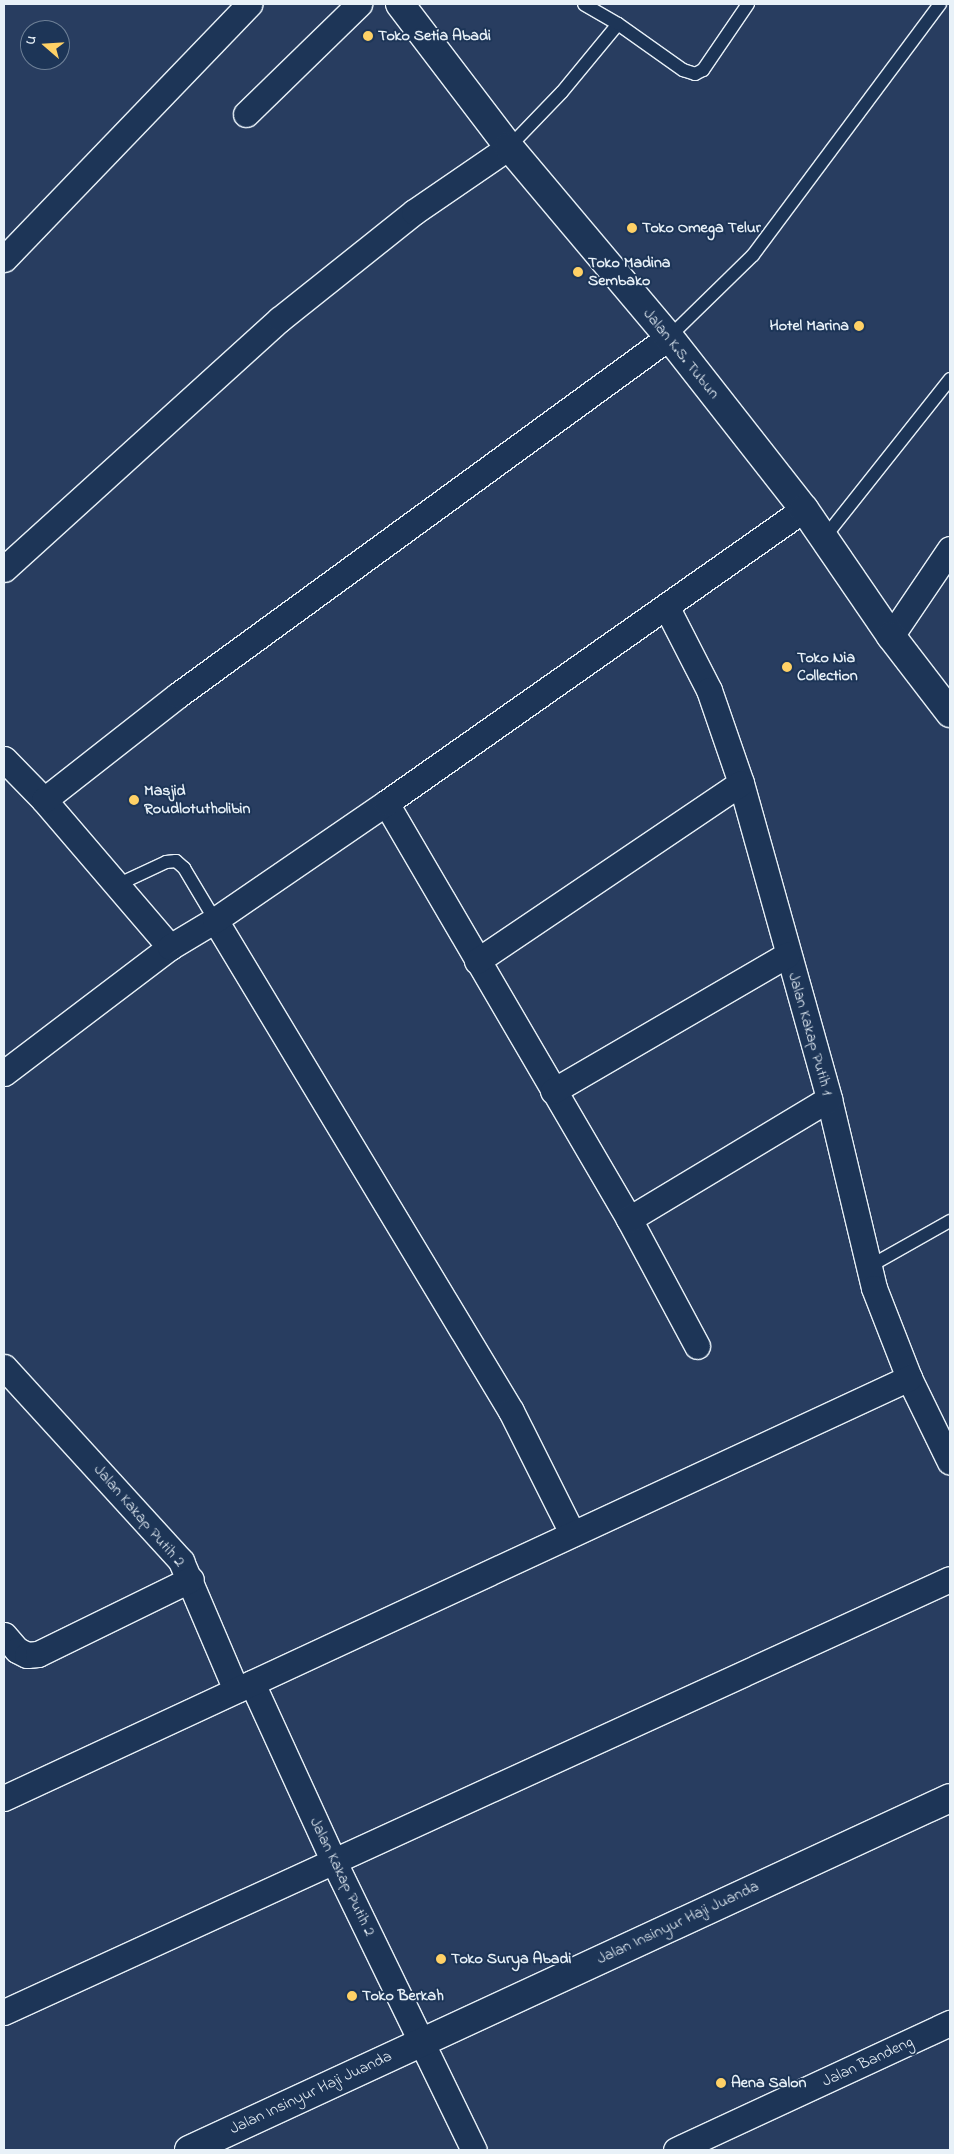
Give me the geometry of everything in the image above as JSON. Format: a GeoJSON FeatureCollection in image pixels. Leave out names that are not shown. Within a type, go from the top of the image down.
{"type":"FeatureCollection","features":[{"type":"Feature","properties":{"kind":"street"},"geometry":{"type":"LineString","coordinates":[[4,259],[249,4]]}},
{"type":"Feature","properties":{"kind":"street"},"geometry":{"type":"LineString","coordinates":[[246,114],[359,4]]}},
{"type":"Feature","properties":{"kind":"street","name":"Jalan K.S. Tubun"},"geometry":{"type":"LineString","coordinates":[[400,4],[509,147],[669,337],[804,509],[891,636],[950,713]]}},
{"type":"Feature","properties":{"kind":"street"},"geometry":{"type":"LineString","coordinates":[[4,569],[280,319],[414,212],[509,147]]}},
{"type":"Feature","properties":{"kind":"street"},"geometry":{"type":"LineString","coordinates":[[44,800],[178,695],[669,337]]}},
{"type":"Feature","properties":{"kind":"street"},"geometry":{"type":"LineString","coordinates":[[4,1073],[170,947],[215,920],[386,803],[667,608],[804,509]]}},
{"type":"Feature","properties":{"kind":"street"},"geometry":{"type":"LineString","coordinates":[[891,636],[950,549]]}},
{"type":"Feature","properties":{"kind":"street","name":"Jalan Kakap Putih 1"},"geometry":{"type":"LineString","coordinates":[[667,608],[708,690],[741,783],[787,955],[829,1099],[874,1288],[909,1378],[950,1462]]}},
{"type":"Feature","properties":{"kind":"street"},"geometry":{"type":"LineString","coordinates":[[4,759],[44,800],[170,947]]}},
{"type":"Feature","properties":{"kind":"street"},"geometry":{"type":"LineString","coordinates":[[477,961],[741,783]]}},
{"type":"Feature","properties":{"kind":"street"},"geometry":{"type":"LineString","coordinates":[[386,803],[628,1219],[697,1346]]}},
{"type":"Feature","properties":{"kind":"street"},"geometry":{"type":"LineString","coordinates":[[215,920],[511,1411],[572,1533]]}},
{"type":"Feature","properties":{"kind":"street"},"geometry":{"type":"LineString","coordinates":[[553,1091],[787,955]]}},
{"type":"Feature","properties":{"kind":"street"},"geometry":{"type":"LineString","coordinates":[[628,1219],[829,1099]]}},
{"type":"Feature","properties":{"kind":"street","name":"Jalan Kakap Putih 2"},"geometry":{"type":"LineString","coordinates":[[4,1367],[170,1547],[191,1579],[334,1862],[474,2150]]}},
{"type":"Feature","properties":{"kind":"street"},"geometry":{"type":"LineString","coordinates":[[4,1798],[909,1378]]}},
{"type":"Feature","properties":{"kind":"street"},"geometry":{"type":"LineString","coordinates":[[4,1635],[17,1650],[27,1655],[38,1654],[191,1579]]}},
{"type":"Feature","properties":{"kind":"street"},"geometry":{"type":"LineString","coordinates":[[4,2012],[950,1579]]}},
{"type":"Feature","properties":{"kind":"street","name":"Jalan Insinyur Haji Juanda"},"geometry":{"type":"LineString","coordinates":[[189,2150],[950,1798]]}},
{"type":"Feature","properties":{"kind":"street","name":"Jalan Bandeng"},"geometry":{"type":"LineString","coordinates":[[676,2150],[950,2024]]}},
{"type":"Feature","properties":{"kind":"lane"},"geometry":{"type":"LineString","coordinates":[[584,4],[618,24],[683,70],[695,74],[703,70],[748,4]]}},
{"type":"Feature","properties":{"kind":"lane"},"geometry":{"type":"LineString","coordinates":[[669,337],[753,255],[940,4]]}},
{"type":"Feature","properties":{"kind":"lane"},"geometry":{"type":"LineString","coordinates":[[509,147],[562,92],[618,24]]}},
{"type":"Feature","properties":{"kind":"lane"},"geometry":{"type":"LineString","coordinates":[[824,538],[950,378]]}},
{"type":"Feature","properties":{"kind":"lane"},"geometry":{"type":"LineString","coordinates":[[117,885],[166,862],[176,861],[184,868],[215,920]]}},
{"type":"Feature","properties":{"kind":"lane"},"geometry":{"type":"LineString","coordinates":[[870,1266],[950,1221]]}},
{"type":"Feature","properties":{"kind":"place","name":"Toko Setia Abadi"},"geometry":{"type":"Point","coordinates":[368,36]}},
{"type":"Feature","properties":{"kind":"place","name":"Toko Omega Telur"},"geometry":{"type":"Point","coordinates":[632,228]}},
{"type":"Feature","properties":{"kind":"place","name":"Toko Madina Sembako"},"geometry":{"type":"Point","coordinates":[578,272]}},
{"type":"Feature","properties":{"kind":"place","name":"Hotel Marina"},"geometry":{"type":"Point","coordinates":[859,326]}},
{"type":"Feature","properties":{"kind":"place","name":"Toko Nia Collection"},"geometry":{"type":"Point","coordinates":[787,667]}},
{"type":"Feature","properties":{"kind":"place","name":"Masjid Roudlotutholibin"},"geometry":{"type":"Point","coordinates":[134,800]}},
{"type":"Feature","properties":{"kind":"place","name":"Toko Surya Abadi"},"geometry":{"type":"Point","coordinates":[441,1959]}},
{"type":"Feature","properties":{"kind":"place","name":"Toko Berkah"},"geometry":{"type":"Point","coordinates":[352,1996]}},
{"type":"Feature","properties":{"kind":"place","name":"Aena Salon"},"geometry":{"type":"Point","coordinates":[721,2083]}}]}
